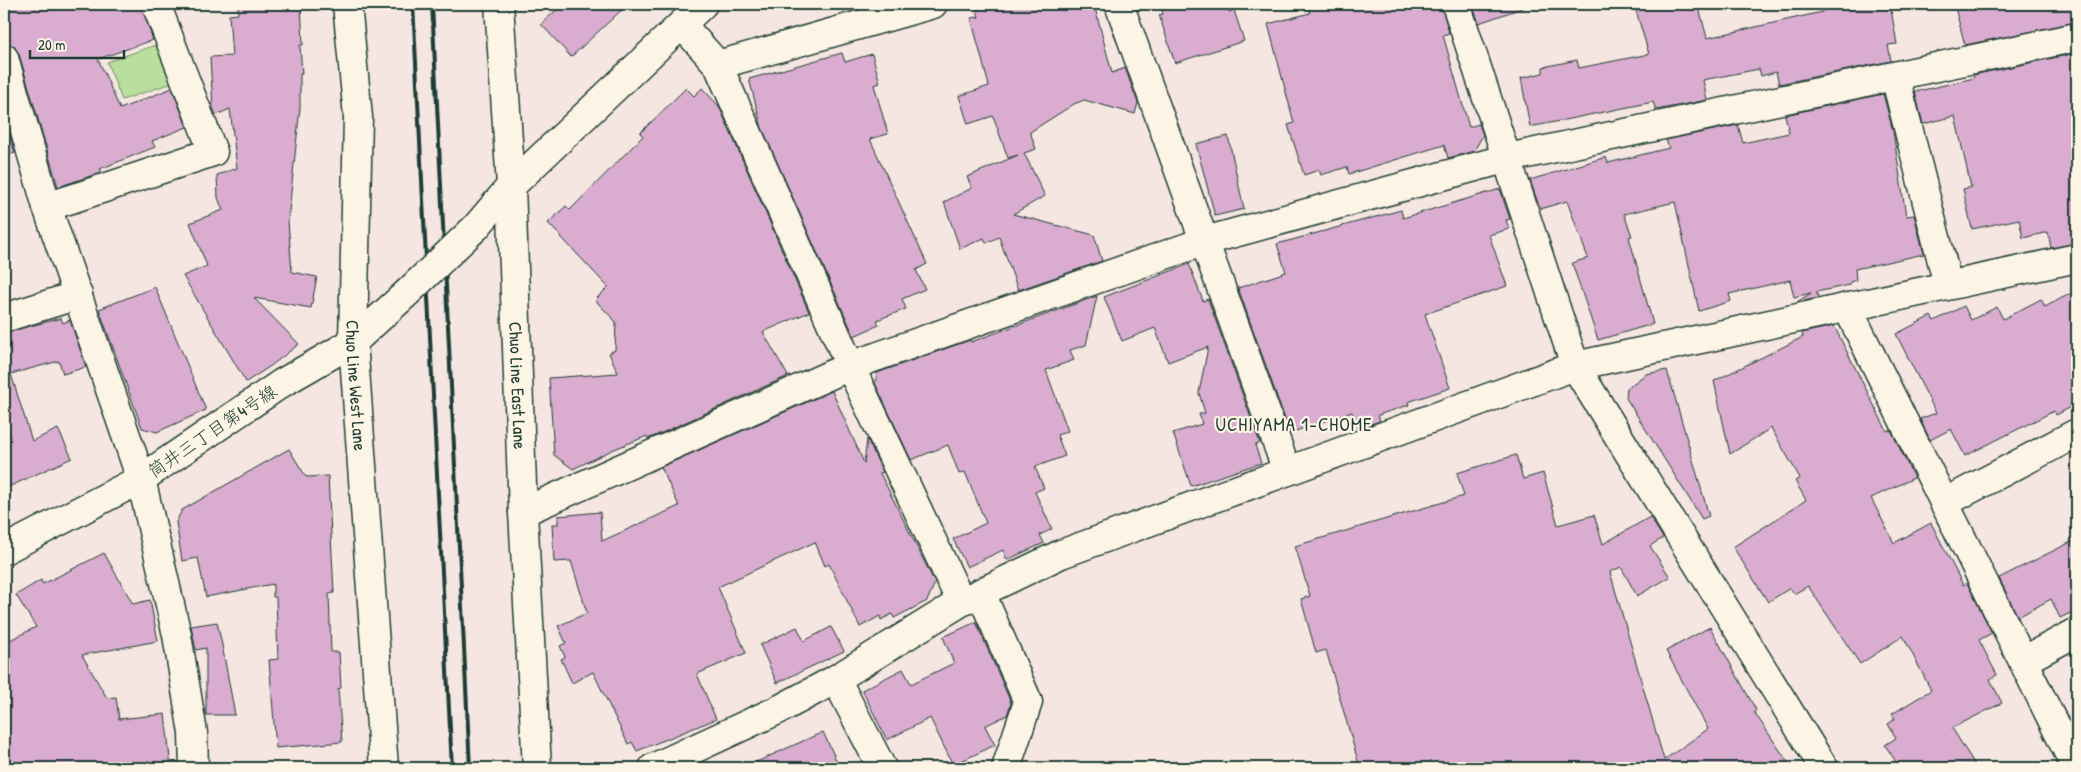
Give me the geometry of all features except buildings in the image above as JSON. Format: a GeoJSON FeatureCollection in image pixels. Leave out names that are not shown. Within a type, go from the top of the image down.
{"type":"FeatureCollection","features":[{"type":"Feature","properties":{"kind":"street"},"geometry":{"type":"LineString","coordinates":[[47,207],[213,152],[156,4]]}},
{"type":"Feature","properties":{"kind":"street","name":"Chuo Line West Lane"},"geometry":{"type":"LineString","coordinates":[[347,4],[358,117],[353,342],[384,768]]}},
{"type":"Feature","properties":{"kind":"street","name":"Chuo Line East Lane"},"geometry":{"type":"LineString","coordinates":[[499,4],[511,186],[523,512],[537,768]]}},
{"type":"Feature","properties":{"kind":"street","name":"筒井三丁目第4号線"},"geometry":{"type":"LineString","coordinates":[[4,550],[141,479],[282,383],[353,342],[476,226],[511,186],[704,4]]}},
{"type":"Feature","properties":{"kind":"street"},"geometry":{"type":"LineString","coordinates":[[718,65],[933,4]]}},
{"type":"Feature","properties":{"kind":"street"},"geometry":{"type":"LineString","coordinates":[[1119,4],[1287,471]]}},
{"type":"Feature","properties":{"kind":"street"},"geometry":{"type":"LineString","coordinates":[[1456,4],[1575,366],[1824,768]]}},
{"type":"Feature","properties":{"kind":"street"},"geometry":{"type":"LineString","coordinates":[[682,25],[718,65],[850,366],[1028,702],[1006,768]]}},
{"type":"Feature","properties":{"kind":"street"},"geometry":{"type":"LineString","coordinates":[[523,512],[850,366],[1205,241],[1508,158],[2077,37]]}},
{"type":"Feature","properties":{"kind":"street"},"geometry":{"type":"LineString","coordinates":[[4,58],[47,207],[141,479],[177,635],[193,733],[194,768]]}},
{"type":"Feature","properties":{"kind":"street"},"geometry":{"type":"LineString","coordinates":[[1895,76],[1948,285]]}},
{"type":"Feature","properties":{"kind":"street"},"geometry":{"type":"LineString","coordinates":[[653,768],[780,709],[836,679],[971,597],[1061,554],[1575,366],[2077,258]]}},
{"type":"Feature","properties":{"kind":"street"},"geometry":{"type":"LineString","coordinates":[[4,318],[78,296]]}},
{"type":"Feature","properties":{"kind":"street"},"geometry":{"type":"LineString","coordinates":[[1847,307],[2076,768]]}},
{"type":"Feature","properties":{"kind":"street"},"geometry":{"type":"LineString","coordinates":[[1944,503],[2077,433]]}},
{"type":"Feature","properties":{"kind":"street"},"geometry":{"type":"LineString","coordinates":[[2023,661],[2077,632]]}},
{"type":"Feature","properties":{"kind":"street"},"geometry":{"type":"LineString","coordinates":[[836,679],[882,768]]}},
{"type":"Feature","properties":{"kind":"green space"},"geometry":{"type":"Polygon","coordinates":[[[167,41],[181,80],[122,100],[107,62],[167,41]]]}},
{"type":"Feature","properties":{"kind":"railway"},"geometry":{"type":"LineString","coordinates":[[413,4],[452,768]]}},
{"type":"Feature","properties":{"kind":"railway"},"geometry":{"type":"LineString","coordinates":[[432,4],[470,768]]}},
{"type":"Feature","properties":{"kind":"district","name":"UCHIYAMA 1-CHOME"},"geometry":{"type":"Point","coordinates":[1294,424]}}]}
